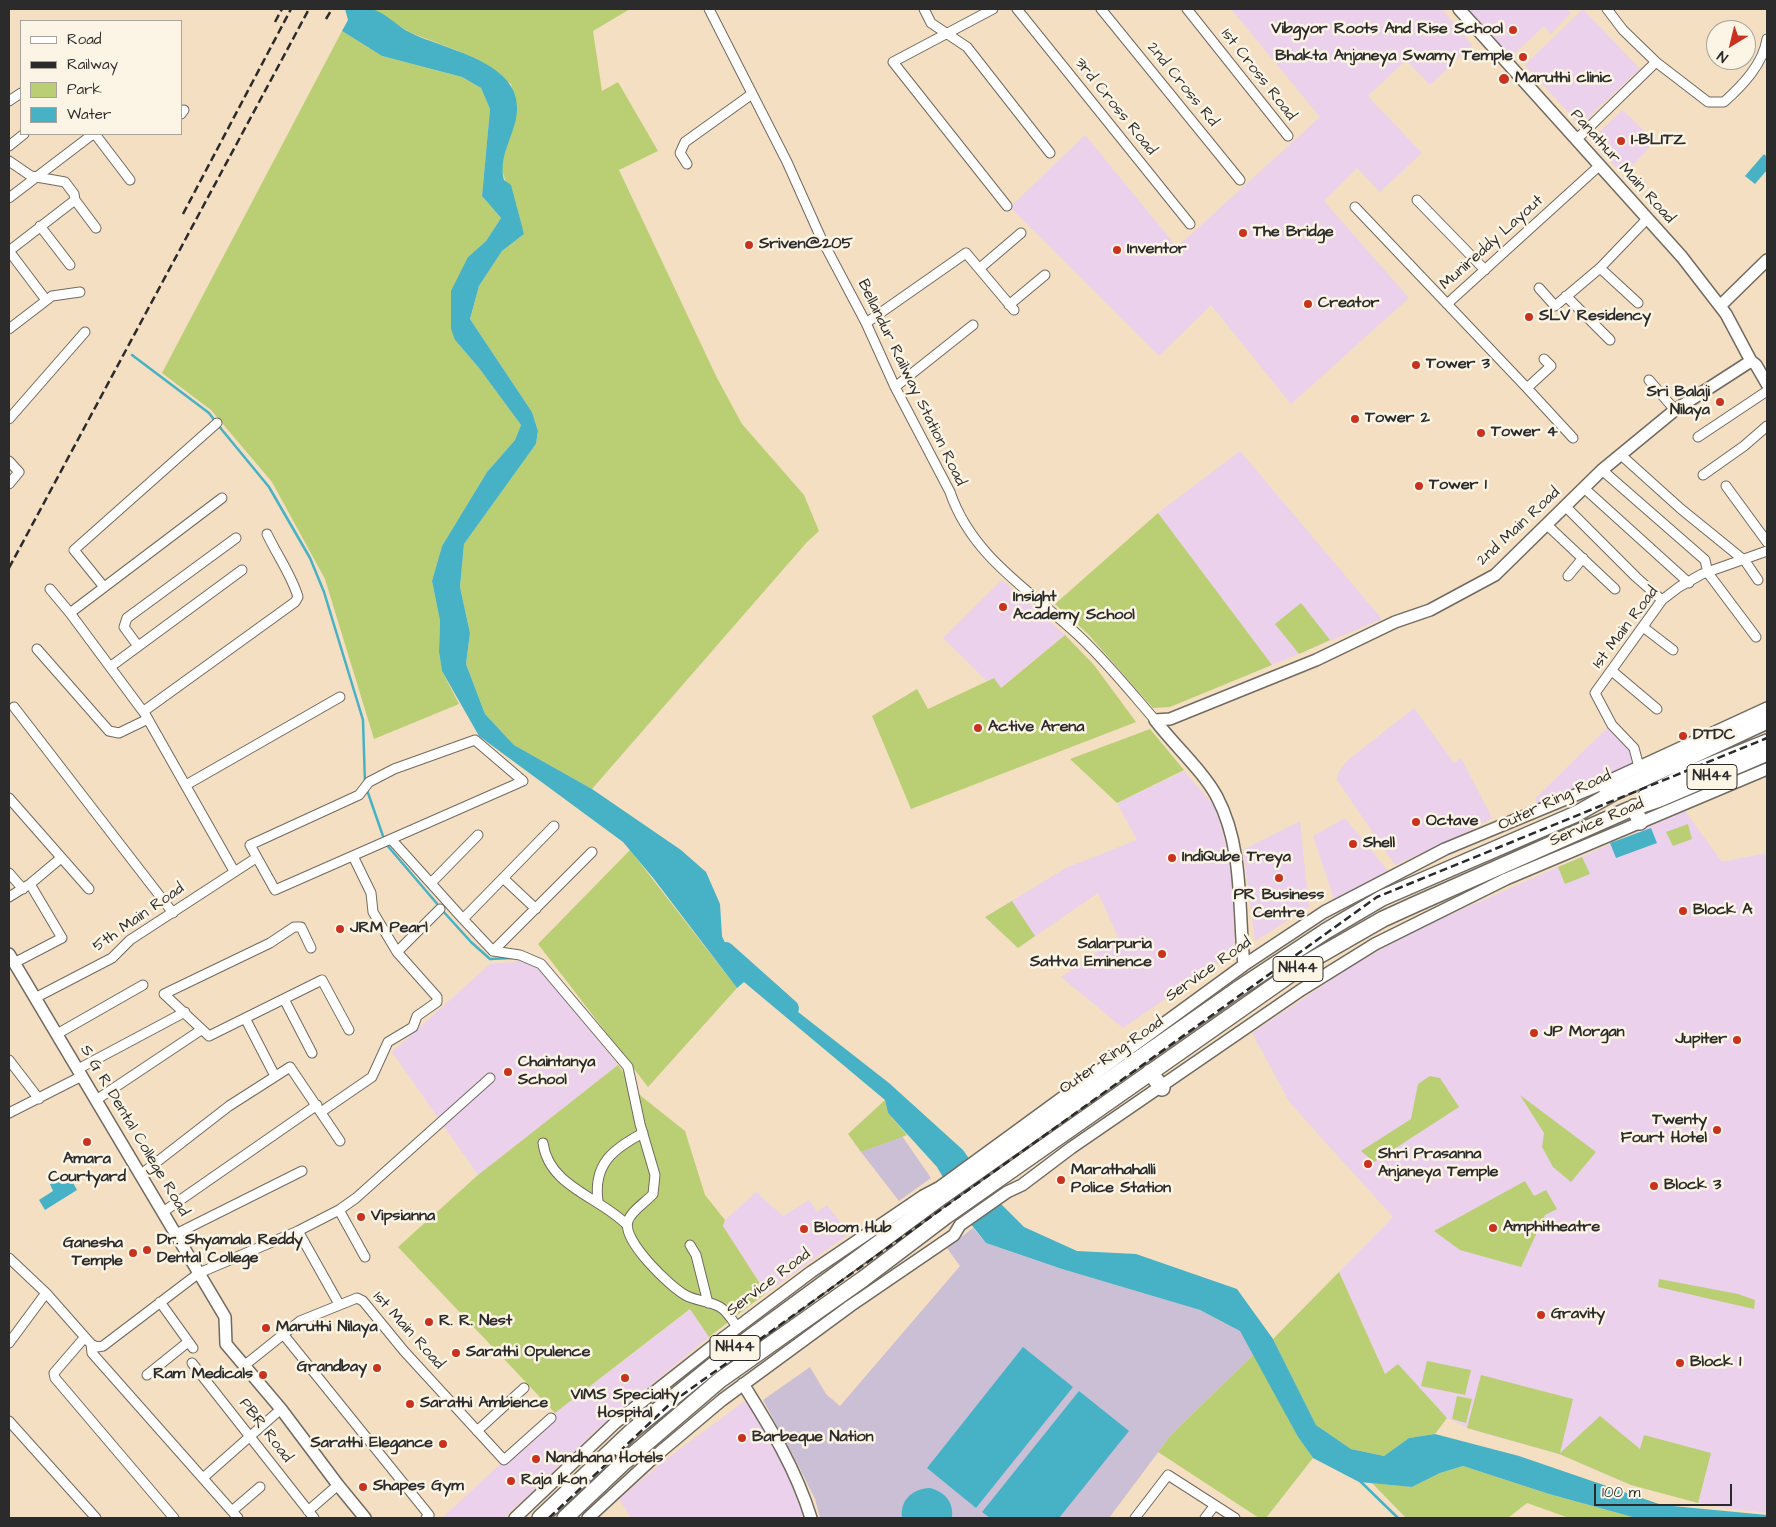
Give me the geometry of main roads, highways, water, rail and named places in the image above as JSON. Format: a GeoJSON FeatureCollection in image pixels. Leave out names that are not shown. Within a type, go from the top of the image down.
{"type":"FeatureCollection","features":[{"type":"Feature","properties":{"kind":"highway","name":"Outer Ring Road"},"geometry":{"type":"LineString","coordinates":[[540,1518],[632,1431],[722,1358],[943,1191],[1241,987],[1345,919],[1382,898],[1576,814],[1609,788],[1767,721]]}},
{"type":"Feature","properties":{"kind":"highway"},"geometry":{"type":"LineString","coordinates":[[1640,822],[1631,808],[1648,794],[1669,783],[1767,742]]}},
{"type":"Feature","properties":{"kind":"highway","name":"NH44"},"geometry":{"type":"LineString","coordinates":[[565,1518],[622,1464],[720,1380],[863,1279],[998,1179],[1308,962],[1348,938],[1416,904],[1631,808],[1657,800],[1767,754]]}},
{"type":"Feature","properties":{"kind":"highway"},"geometry":{"type":"LineString","coordinates":[[1150,1072],[1162,1088]]}},
{"type":"Feature","properties":{"kind":"water"},"geometry":{"type":"Polygon","coordinates":[[[345,9],[372,9],[411,33],[476,59],[505,78],[514,91],[517,107],[516,116],[505,152],[503,171],[504,180],[511,185],[524,234],[502,251],[479,286],[470,319],[532,412],[538,431],[536,444],[464,544],[460,587],[470,633],[466,664],[485,714],[514,745],[592,789],[681,850],[706,872],[720,904],[722,936],[729,952],[761,983],[889,1083],[963,1150],[1001,1204],[1024,1227],[1077,1251],[1136,1254],[1237,1289],[1273,1339],[1316,1425],[1351,1449],[1384,1456],[1409,1438],[1435,1434],[1519,1456],[1662,1505],[1767,1515],[1767,1518],[1636,1518],[1549,1494],[1463,1466],[1440,1473],[1412,1487],[1359,1482],[1313,1458],[1298,1437],[1240,1331],[1200,1310],[1062,1269],[986,1243],[970,1223],[937,1167],[888,1113],[885,1100],[744,982],[737,988],[654,879],[623,842],[479,736],[442,671],[439,652],[440,621],[432,581],[442,546],[487,472],[515,440],[521,425],[479,368],[455,340],[451,329],[451,291],[468,257],[486,241],[501,218],[482,196],[490,109],[481,88],[462,77],[382,56],[342,31],[348,20],[345,9]]]}},
{"type":"Feature","properties":{"kind":"water"},"geometry":{"type":"Polygon","coordinates":[[[1764,154],[1767,157],[1767,170],[1755,184],[1745,176],[1764,154]]]}},
{"type":"Feature","properties":{"kind":"water"},"geometry":{"type":"Polygon","coordinates":[[[1651,828],[1657,843],[1616,858],[1610,843],[1651,828]]]}},
{"type":"Feature","properties":{"kind":"water"},"geometry":{"type":"Polygon","coordinates":[[[58,1179],[62,1184],[71,1179],[77,1190],[45,1210],[39,1200],[53,1191],[50,1184],[58,1179]]]}},
{"type":"Feature","properties":{"kind":"water"},"geometry":{"type":"Polygon","coordinates":[[[1023,1347],[1073,1387],[976,1508],[927,1468],[1023,1347]]]}},
{"type":"Feature","properties":{"kind":"water"},"geometry":{"type":"Polygon","coordinates":[[[1079,1391],[1129,1431],[1059,1518],[990,1518],[982,1512],[1079,1391]]]}},
{"type":"Feature","properties":{"kind":"water"},"geometry":{"type":"Polygon","coordinates":[[[930,1488],[940,1492],[947,1498],[952,1507],[952,1518],[902,1518],[903,1506],[908,1497],[913,1493],[930,1488]]]}},
{"type":"Feature","properties":{"kind":"waterway"},"geometry":{"type":"LineString","coordinates":[[132,355],[209,413],[215,421]]}},
{"type":"Feature","properties":{"kind":"waterway"},"geometry":{"type":"LineString","coordinates":[[218,425],[269,487],[310,558],[324,592],[363,720],[365,784]]}},
{"type":"Feature","properties":{"kind":"waterway"},"geometry":{"type":"LineString","coordinates":[[367,790],[384,839]]}},
{"type":"Feature","properties":{"kind":"waterway"},"geometry":{"type":"LineString","coordinates":[[386,844],[439,906]]}},
{"type":"Feature","properties":{"kind":"waterway"},"geometry":{"type":"LineString","coordinates":[[442,910],[471,942],[490,959],[512,958]]}},
{"type":"Feature","properties":{"kind":"waterway"},"geometry":{"type":"LineString","coordinates":[[726,950],[791,1008]]}},
{"type":"Feature","properties":{"kind":"waterway"},"geometry":{"type":"LineString","coordinates":[[1360,1481],[1398,1518]]}},
{"type":"Feature","properties":{"kind":"railway"},"geometry":{"type":"LineString","coordinates":[[275,22],[282,9]]}},
{"type":"Feature","properties":{"kind":"railway"},"geometry":{"type":"LineString","coordinates":[[183,214],[291,9]]}},
{"type":"Feature","properties":{"kind":"railway"},"geometry":{"type":"LineString","coordinates":[[9,568],[309,9]]}},
{"type":"Feature","properties":{"kind":"railway"},"geometry":{"type":"LineString","coordinates":[[326,19],[332,9]]}},
{"type":"Feature","properties":{"kind":"railway"},"geometry":{"type":"LineString","coordinates":[[549,1518],[671,1403],[1377,897],[1767,738]]}},
{"type":"Feature","properties":{"kind":"place","name":"Vibgyor Roots And Rise School"},"geometry":{"type":"Point","coordinates":[1513,30]}},
{"type":"Feature","properties":{"kind":"place","name":"Bhakta Anjaneya Swamy Temple"},"geometry":{"type":"Point","coordinates":[1523,57]}},
{"type":"Feature","properties":{"kind":"place","name":"Maruthi clinic"},"geometry":{"type":"Point","coordinates":[1504,79]}},
{"type":"Feature","properties":{"kind":"place","name":"I-BLITZ"},"geometry":{"type":"Point","coordinates":[1621,141]}},
{"type":"Feature","properties":{"kind":"place","name":"The Bridge"},"geometry":{"type":"Point","coordinates":[1243,233]}},
{"type":"Feature","properties":{"kind":"place","name":"Sriven@205"},"geometry":{"type":"Point","coordinates":[749,245]}},
{"type":"Feature","properties":{"kind":"place","name":"Inventor"},"geometry":{"type":"Point","coordinates":[1117,250]}},
{"type":"Feature","properties":{"kind":"place","name":"Creator"},"geometry":{"type":"Point","coordinates":[1308,304]}},
{"type":"Feature","properties":{"kind":"place","name":"SLV Residency"},"geometry":{"type":"Point","coordinates":[1529,317]}},
{"type":"Feature","properties":{"kind":"place","name":"Tower 3"},"geometry":{"type":"Point","coordinates":[1416,365]}},
{"type":"Feature","properties":{"kind":"place","name":"Sri Balaji Nilaya"},"geometry":{"type":"Point","coordinates":[1720,402]}},
{"type":"Feature","properties":{"kind":"place","name":"Tower 2"},"geometry":{"type":"Point","coordinates":[1355,419]}},
{"type":"Feature","properties":{"kind":"place","name":"Tower 4"},"geometry":{"type":"Point","coordinates":[1481,433]}},
{"type":"Feature","properties":{"kind":"place","name":"Tower 1"},"geometry":{"type":"Point","coordinates":[1419,486]}},
{"type":"Feature","properties":{"kind":"place","name":"Insight Academy School"},"geometry":{"type":"Point","coordinates":[1003,607]}},
{"type":"Feature","properties":{"kind":"place","name":"Active Arena"},"geometry":{"type":"Point","coordinates":[978,728]}},
{"type":"Feature","properties":{"kind":"place","name":"DTDC"},"geometry":{"type":"Point","coordinates":[1683,736]}},
{"type":"Feature","properties":{"kind":"place","name":"Octave"},"geometry":{"type":"Point","coordinates":[1416,822]}},
{"type":"Feature","properties":{"kind":"place","name":"Shell"},"geometry":{"type":"Point","coordinates":[1353,844]}},
{"type":"Feature","properties":{"kind":"place","name":"IndiQube Treya"},"geometry":{"type":"Point","coordinates":[1172,858]}},
{"type":"Feature","properties":{"kind":"place","name":"PR Business Centre"},"geometry":{"type":"Point","coordinates":[1279,878]}},
{"type":"Feature","properties":{"kind":"place","name":"Block A"},"geometry":{"type":"Point","coordinates":[1683,911]}},
{"type":"Feature","properties":{"kind":"place","name":"JRM Pearl"},"geometry":{"type":"Point","coordinates":[340,929]}},
{"type":"Feature","properties":{"kind":"place","name":"Salarpuria Sattva Eminence"},"geometry":{"type":"Point","coordinates":[1162,954]}},
{"type":"Feature","properties":{"kind":"place","name":"JP Morgan"},"geometry":{"type":"Point","coordinates":[1534,1033]}},
{"type":"Feature","properties":{"kind":"place","name":"Jupiter"},"geometry":{"type":"Point","coordinates":[1737,1040]}},
{"type":"Feature","properties":{"kind":"place","name":"Chaintanya School"},"geometry":{"type":"Point","coordinates":[508,1072]}},
{"type":"Feature","properties":{"kind":"place","name":"Twenty Fourt Hotel"},"geometry":{"type":"Point","coordinates":[1717,1130]}},
{"type":"Feature","properties":{"kind":"place","name":"Amara Courtyard"},"geometry":{"type":"Point","coordinates":[87,1142]}},
{"type":"Feature","properties":{"kind":"place","name":"Shri Prasanna Anjaneya Temple"},"geometry":{"type":"Point","coordinates":[1368,1164]}},
{"type":"Feature","properties":{"kind":"place","name":"Marathahalli Police Station"},"geometry":{"type":"Point","coordinates":[1061,1180]}},
{"type":"Feature","properties":{"kind":"place","name":"Block 3"},"geometry":{"type":"Point","coordinates":[1654,1186]}},
{"type":"Feature","properties":{"kind":"place","name":"Vipsianna"},"geometry":{"type":"Point","coordinates":[361,1217]}},
{"type":"Feature","properties":{"kind":"place","name":"Amphitheatre"},"geometry":{"type":"Point","coordinates":[1493,1228]}},
{"type":"Feature","properties":{"kind":"place","name":"Bloom Hub"},"geometry":{"type":"Point","coordinates":[804,1229]}},
{"type":"Feature","properties":{"kind":"place","name":"Dr. Shyamala Reddy Dental College"},"geometry":{"type":"Point","coordinates":[147,1250]}},
{"type":"Feature","properties":{"kind":"place","name":"Ganesha Temple"},"geometry":{"type":"Point","coordinates":[133,1253]}},
{"type":"Feature","properties":{"kind":"place","name":"Gravity"},"geometry":{"type":"Point","coordinates":[1541,1315]}},
{"type":"Feature","properties":{"kind":"place","name":"R. R. Nest"},"geometry":{"type":"Point","coordinates":[429,1322]}},
{"type":"Feature","properties":{"kind":"place","name":"Maruthi Nilaya"},"geometry":{"type":"Point","coordinates":[266,1328]}},
{"type":"Feature","properties":{"kind":"place","name":"Sarathi Opulence"},"geometry":{"type":"Point","coordinates":[456,1353]}},
{"type":"Feature","properties":{"kind":"place","name":"Block 1"},"geometry":{"type":"Point","coordinates":[1680,1363]}},
{"type":"Feature","properties":{"kind":"place","name":"Grandbay"},"geometry":{"type":"Point","coordinates":[377,1368]}},
{"type":"Feature","properties":{"kind":"place","name":"Ram Medicals"},"geometry":{"type":"Point","coordinates":[263,1375]}},
{"type":"Feature","properties":{"kind":"place","name":"VIMS Specialty Hospital"},"geometry":{"type":"Point","coordinates":[625,1378]}},
{"type":"Feature","properties":{"kind":"place","name":"Sarathi Ambience"},"geometry":{"type":"Point","coordinates":[410,1404]}},
{"type":"Feature","properties":{"kind":"place","name":"Barbeque Nation"},"geometry":{"type":"Point","coordinates":[742,1438]}},
{"type":"Feature","properties":{"kind":"place","name":"Sarathi Elegance"},"geometry":{"type":"Point","coordinates":[443,1444]}},
{"type":"Feature","properties":{"kind":"place","name":"Nandhana Hotels"},"geometry":{"type":"Point","coordinates":[536,1459]}},
{"type":"Feature","properties":{"kind":"place","name":"Raja Ikon"},"geometry":{"type":"Point","coordinates":[511,1481]}},
{"type":"Feature","properties":{"kind":"place","name":"Shapes Gym"},"geometry":{"type":"Point","coordinates":[363,1487]}}]}
